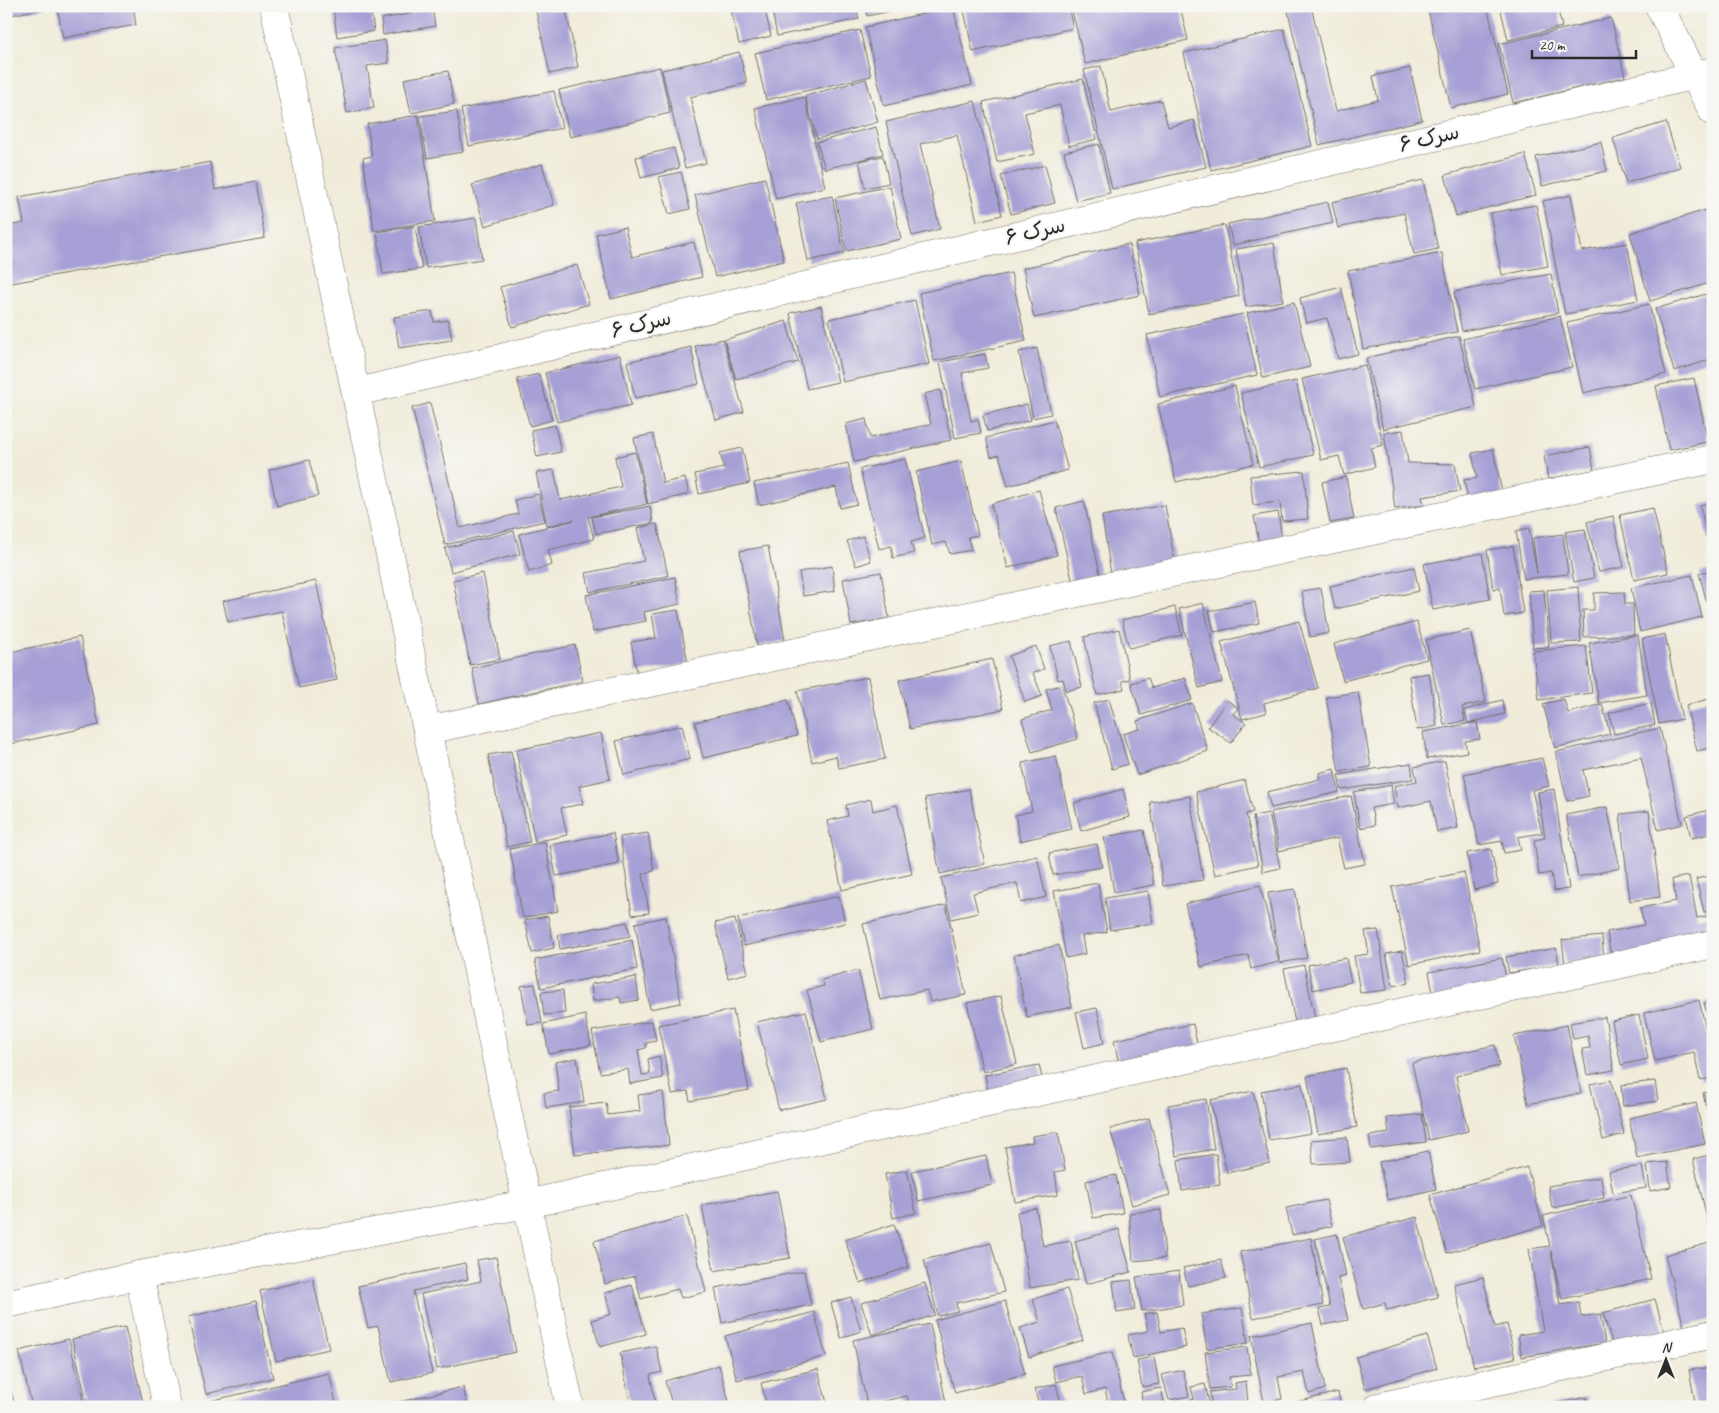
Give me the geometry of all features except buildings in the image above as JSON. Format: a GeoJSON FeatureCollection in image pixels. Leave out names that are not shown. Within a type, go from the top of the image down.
{"type":"FeatureCollection","features":[{"type":"Feature","properties":{"kind":"street"},"geometry":{"type":"LineString","coordinates":[[274,6],[570,1407]]}},
{"type":"Feature","properties":{"kind":"street"},"geometry":{"type":"LineString","coordinates":[[1659,6],[1704,73],[1713,112]]}},
{"type":"Feature","properties":{"kind":"street","name":"سرک ۶"},"geometry":{"type":"LineString","coordinates":[[357,392],[1704,73]]}},
{"type":"Feature","properties":{"kind":"street"},"geometry":{"type":"LineString","coordinates":[[427,730],[1713,459]]}},
{"type":"Feature","properties":{"kind":"street"},"geometry":{"type":"LineString","coordinates":[[6,1304],[139,1275],[527,1204],[1713,944]]}},
{"type":"Feature","properties":{"kind":"street"},"geometry":{"type":"LineString","coordinates":[[139,1275],[167,1407]]}},
{"type":"Feature","properties":{"kind":"street"},"geometry":{"type":"LineString","coordinates":[[1378,1407],[1713,1334]]}}]}
